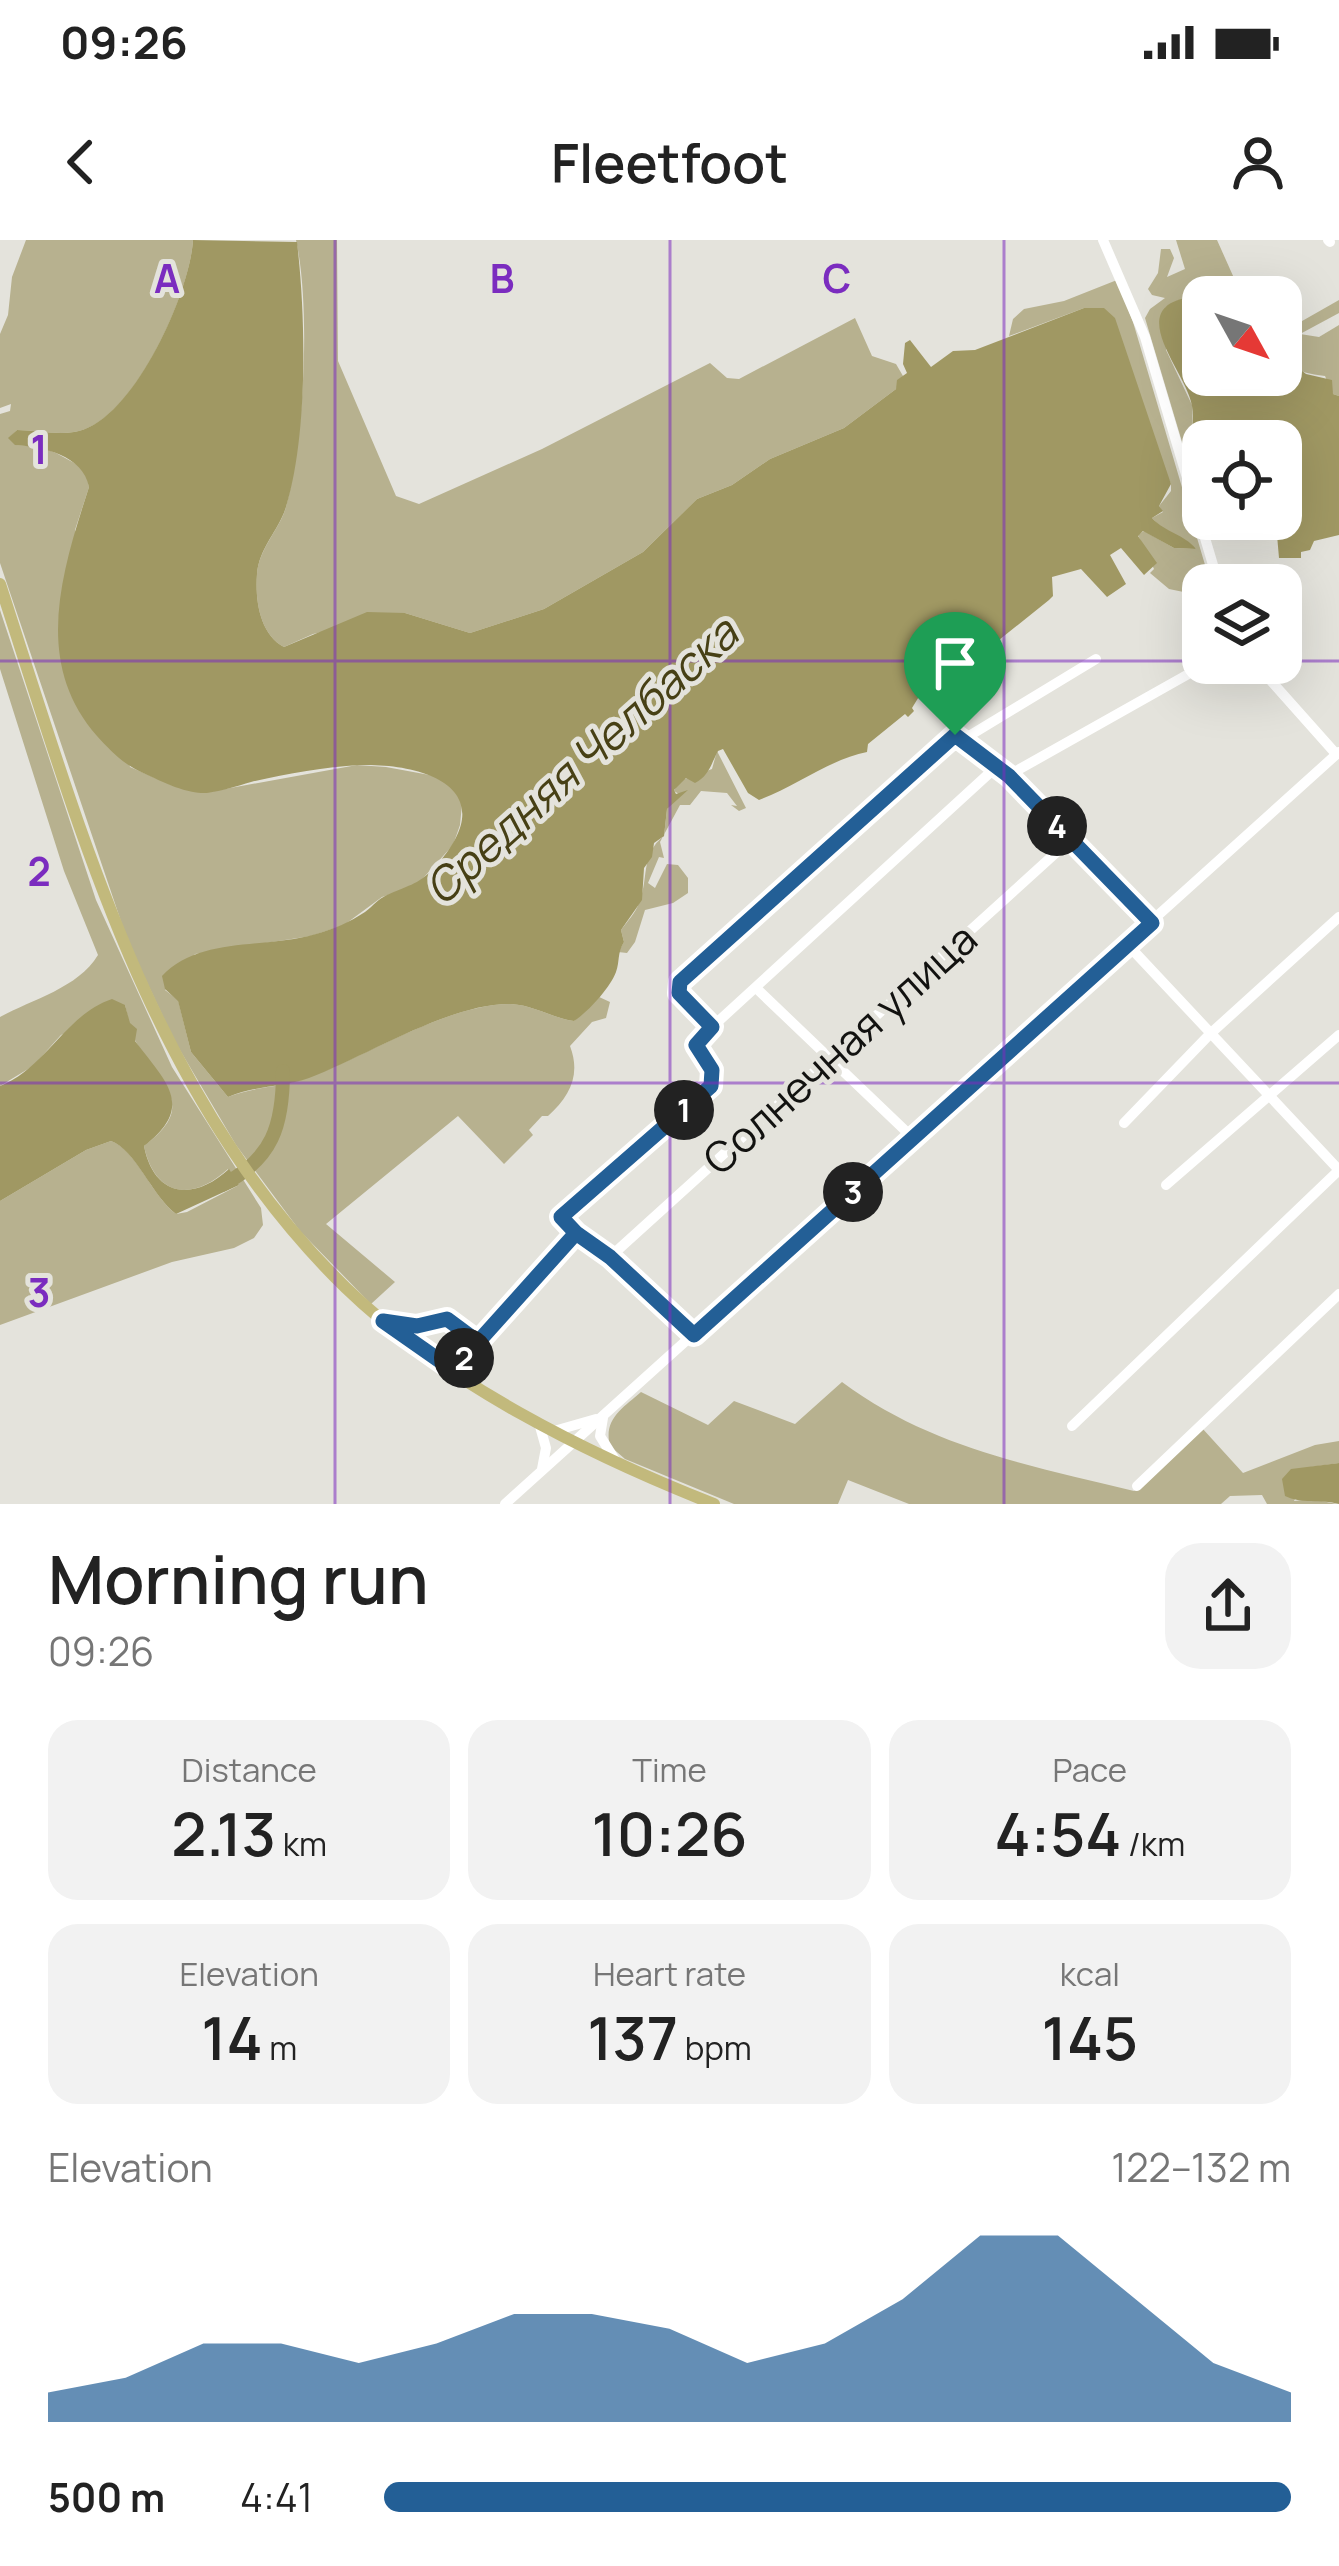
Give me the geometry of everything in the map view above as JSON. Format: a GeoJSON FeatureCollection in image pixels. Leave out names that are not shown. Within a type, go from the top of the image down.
{"type":"FeatureCollection","features":[{"type":"Feature","properties":{"kind":"main road"},"geometry":{"type":"LineString","coordinates":[[0,584],[112,916],[170,1044],[266,1199],[304,1246],[383,1321],[453,1370],[574,1443],[714,1504]]}},
{"type":"Feature","properties":{"kind":"street"},"geometry":{"type":"LineString","coordinates":[[1102,240],[1145,337],[1212,564]]}},
{"type":"Feature","properties":{"kind":"street"},"geometry":{"type":"LineString","coordinates":[[712,1027],[679,993],[680,982],[959,737],[1096,659]]}},
{"type":"Feature","properties":{"kind":"street"},"geometry":{"type":"LineString","coordinates":[[1009,776],[1182,678]]}},
{"type":"Feature","properties":{"kind":"street"},"geometry":{"type":"LineString","coordinates":[[505,1504],[1338,753],[1274,684]]}},
{"type":"Feature","properties":{"kind":"street"},"geometry":{"type":"LineString","coordinates":[[959,737],[1009,776],[1152,923]]}},
{"type":"Feature","properties":{"kind":"street"},"geometry":{"type":"LineString","coordinates":[[694,1335],[561,1217],[711,1086],[712,1070],[696,1045],[712,1027],[995,768]]}},
{"type":"Feature","properties":{"kind":"street","name":"Солнечная улица"},"geometry":{"type":"LineString","coordinates":[[610,1257],[1070,840]]}},
{"type":"Feature","properties":{"kind":"street"},"geometry":{"type":"LineString","coordinates":[[1124,1123],[1210,1034],[1339,917]]}},
{"type":"Feature","properties":{"kind":"street"},"geometry":{"type":"LineString","coordinates":[[1072,1426],[1339,1170],[1128,945]]}},
{"type":"Feature","properties":{"kind":"street"},"geometry":{"type":"LineString","coordinates":[[756,988],[913,1138]]}},
{"type":"Feature","properties":{"kind":"street"},"geometry":{"type":"LineString","coordinates":[[1166,1185],[1339,1036]]}},
{"type":"Feature","properties":{"kind":"street"},"geometry":{"type":"LineString","coordinates":[[453,1370],[576,1233]]}},
{"type":"Feature","properties":{"kind":"street"},"geometry":{"type":"LineString","coordinates":[[1137,1486],[1339,1294]]}},
{"type":"Feature","properties":{"kind":"street"},"geometry":{"type":"LineString","coordinates":[[383,1321],[417,1326],[447,1319],[478,1342]]}},
{"type":"Feature","properties":{"kind":"street"},"geometry":{"type":"LineString","coordinates":[[554,1432],[605,1415]]}},
{"type":"Feature","properties":{"kind":"street"},"geometry":{"type":"LineString","coordinates":[[605,1415],[600,1436],[618,1464]]}},
{"type":"Feature","properties":{"kind":"street"},"geometry":{"type":"LineString","coordinates":[[538,1422],[545,1448],[541,1472]]}},
{"type":"Feature","properties":{"kind":"shaded area"},"geometry":{"type":"Polygon","coordinates":[[[26,240],[193,240],[170,322],[137,382],[117,406],[96,424],[74,432],[17,430],[9,438],[16,445],[56,453],[87,476],[89,487],[75,530],[130,767],[203,793],[357,765],[386,767],[435,776],[453,786],[462,804],[453,845],[416,886],[382,897],[344,925],[311,936],[195,954],[165,990],[178,1000],[191,1052],[228,1097],[309,1077],[462,1012],[511,1004],[574,1021],[597,996],[610,1002],[606,1018],[592,1022],[570,1046],[574,1076],[568,1093],[529,1130],[533,1135],[504,1164],[458,1116],[326,1224],[395,1282],[371,1304],[300,1231],[236,1145],[174,1040],[128,942],[0,563],[0,414],[10,411],[11,404],[0,408],[0,334],[8,315],[12,277],[26,240]]]}},
{"type":"Feature","properties":{"kind":"shaded area"},"geometry":{"type":"Polygon","coordinates":[[[296,240],[337,240],[338,361],[396,496],[419,504],[542,449],[710,363],[727,378],[739,379],[855,318],[872,356],[896,364],[903,376],[896,389],[844,428],[770,459],[732,485],[697,499],[643,552],[544,609],[470,633],[405,613],[313,634],[284,647],[264,625],[257,584],[262,556],[286,507],[297,446],[304,336],[296,240]]]}},
{"type":"Feature","properties":{"kind":"shaded area"},"geometry":{"type":"Polygon","coordinates":[[[1176,240],[1217,240],[1233,276],[1182,276],[1182,299],[1165,308],[1166,350],[1182,384],[1182,396],[1188,396],[1192,405],[1192,420],[1182,420],[1182,442],[1145,318],[1165,298],[1148,289],[1158,273],[1161,249],[1170,249],[1174,258],[1167,277],[1185,269],[1176,240]]]}},
{"type":"Feature","properties":{"kind":"shaded area"},"geometry":{"type":"Polygon","coordinates":[[[1117,280],[1182,487],[1182,540],[1198,540],[1205,564],[1182,564],[1182,592],[1169,589],[1150,573],[1154,569],[1138,535],[1144,531],[1174,548],[1196,549],[1165,532],[1152,518],[1163,512],[1159,506],[1171,484],[1084,308],[1009,336],[1013,319],[1024,309],[1064,301],[1117,280]]]}},
{"type":"Feature","properties":{"kind":"shaded area"},"geometry":{"type":"Polygon","coordinates":[[[1339,300],[1339,313],[1302,333],[1302,321],[1339,300]]]}},
{"type":"Feature","properties":{"kind":"shaded area"},"geometry":{"type":"Polygon","coordinates":[[[1339,325],[1339,396],[1333,394],[1325,376],[1305,372],[1302,334],[1319,337],[1339,325]]]}},
{"type":"Feature","properties":{"kind":"shaded area"},"geometry":{"type":"Polygon","coordinates":[[[0,610],[96,900],[172,1067],[261,1208],[263,1225],[254,1238],[234,1248],[172,1262],[0,1325],[0,1201],[86,1150],[111,1141],[120,1146],[176,1214],[239,1185],[228,1169],[189,1190],[177,1189],[157,1176],[144,1146],[169,1119],[170,1095],[134,1038],[125,1005],[61,1035],[33,1066],[0,1086],[0,1017],[67,984],[98,955],[64,871],[0,669],[0,610]]]}},
{"type":"Feature","properties":{"kind":"shaded area"},"geometry":{"type":"Polygon","coordinates":[[[717,751],[746,808],[739,811],[731,805],[737,806],[727,793],[701,791],[690,805],[680,805],[664,834],[667,809],[679,794],[674,791],[679,781],[712,769],[717,751]]]}},
{"type":"Feature","properties":{"kind":"shaded area"},"geometry":{"type":"Polygon","coordinates":[[[662,837],[664,858],[659,857],[648,883],[655,888],[667,864],[678,865],[688,878],[688,893],[673,903],[645,910],[635,942],[627,953],[618,952],[624,942],[621,930],[642,894],[651,851],[662,837]]]}},
{"type":"Feature","properties":{"kind":"shaded area"},"geometry":{"type":"Polygon","coordinates":[[[842,1382],[876,1405],[946,1439],[1134,1491],[1202,1428],[1243,1473],[1315,1445],[1339,1441],[1339,1463],[1311,1467],[1294,1501],[1337,1504],[1267,1504],[1262,1495],[1230,1496],[1221,1504],[909,1504],[848,1480],[838,1504],[734,1504],[625,1459],[610,1446],[612,1421],[641,1392],[708,1425],[734,1401],[795,1424],[842,1382]]]}},
{"type":"Feature","properties":{"kind":"water"},"geometry":{"type":"Polygon","coordinates":[[[193,240],[297,242],[303,340],[298,446],[286,507],[261,556],[257,584],[264,625],[284,647],[367,612],[405,613],[470,633],[544,609],[643,552],[697,499],[732,485],[770,459],[844,428],[896,389],[897,380],[907,373],[903,364],[905,343],[910,340],[931,367],[953,351],[975,350],[1084,308],[1104,308],[1115,318],[1171,484],[1159,506],[1163,511],[1152,518],[1196,549],[1174,548],[1143,531],[1138,536],[1157,563],[1144,575],[1121,548],[1110,555],[1126,584],[1107,597],[1081,569],[1052,577],[1049,600],[923,690],[914,711],[868,744],[867,752],[759,800],[748,793],[723,749],[718,751],[704,777],[695,783],[686,778],[674,790],[676,794],[688,790],[667,809],[664,836],[654,843],[644,868],[642,900],[621,930],[624,942],[616,972],[598,999],[574,1021],[519,1005],[487,1006],[436,1021],[309,1078],[228,1097],[191,1052],[178,1001],[165,989],[162,976],[177,963],[214,949],[297,938],[348,922],[433,869],[453,843],[462,820],[460,802],[450,788],[434,777],[386,766],[305,771],[207,793],[181,789],[121,760],[77,708],[65,678],[58,615],[89,487],[70,460],[15,445],[8,438],[17,430],[74,432],[96,424],[117,406],[154,353],[189,263],[193,240]]]}},
{"type":"Feature","properties":{"kind":"water"},"geometry":{"type":"Polygon","coordinates":[[[1182,299],[1182,380],[1159,327],[1170,303],[1182,299]]]}},
{"type":"Feature","properties":{"kind":"water"},"geometry":{"type":"Polygon","coordinates":[[[1302,371],[1332,380],[1333,394],[1339,396],[1339,535],[1314,541],[1310,550],[1301,552],[1301,558],[1279,558],[1277,540],[1302,540],[1302,420],[1192,420],[1189,396],[1302,396],[1302,371]]]}},
{"type":"Feature","properties":{"kind":"water"},"geometry":{"type":"Polygon","coordinates":[[[112,999],[125,1005],[137,1029],[135,1041],[171,1094],[169,1118],[144,1146],[156,1176],[177,1189],[189,1190],[229,1169],[239,1185],[176,1214],[128,1153],[111,1141],[86,1150],[0,1201],[0,1086],[30,1067],[81,1017],[112,999]]]}},
{"type":"Feature","properties":{"kind":"water"},"geometry":{"type":"Polygon","coordinates":[[[1339,1463],[1339,1504],[1285,1496],[1282,1479],[1291,1469],[1339,1463]]]}},
{"type":"Feature","properties":{"kind":"waterway","name":"Средняя Челбаска"},"geometry":{"type":"LineString","coordinates":[[222,1185],[253,1164],[272,1138],[281,1108],[283,1071]]}},
{"type":"Feature","properties":{"kind":"route"},"geometry":{"type":"LineString","coordinates":[[955,735],[680,982],[679,993],[712,1027],[696,1045],[714,1081],[561,1217],[576,1233],[478,1342],[447,1319],[417,1326],[383,1321],[453,1370],[576,1233],[610,1257],[694,1335],[1152,923],[1009,776],[955,735]]}}]}
